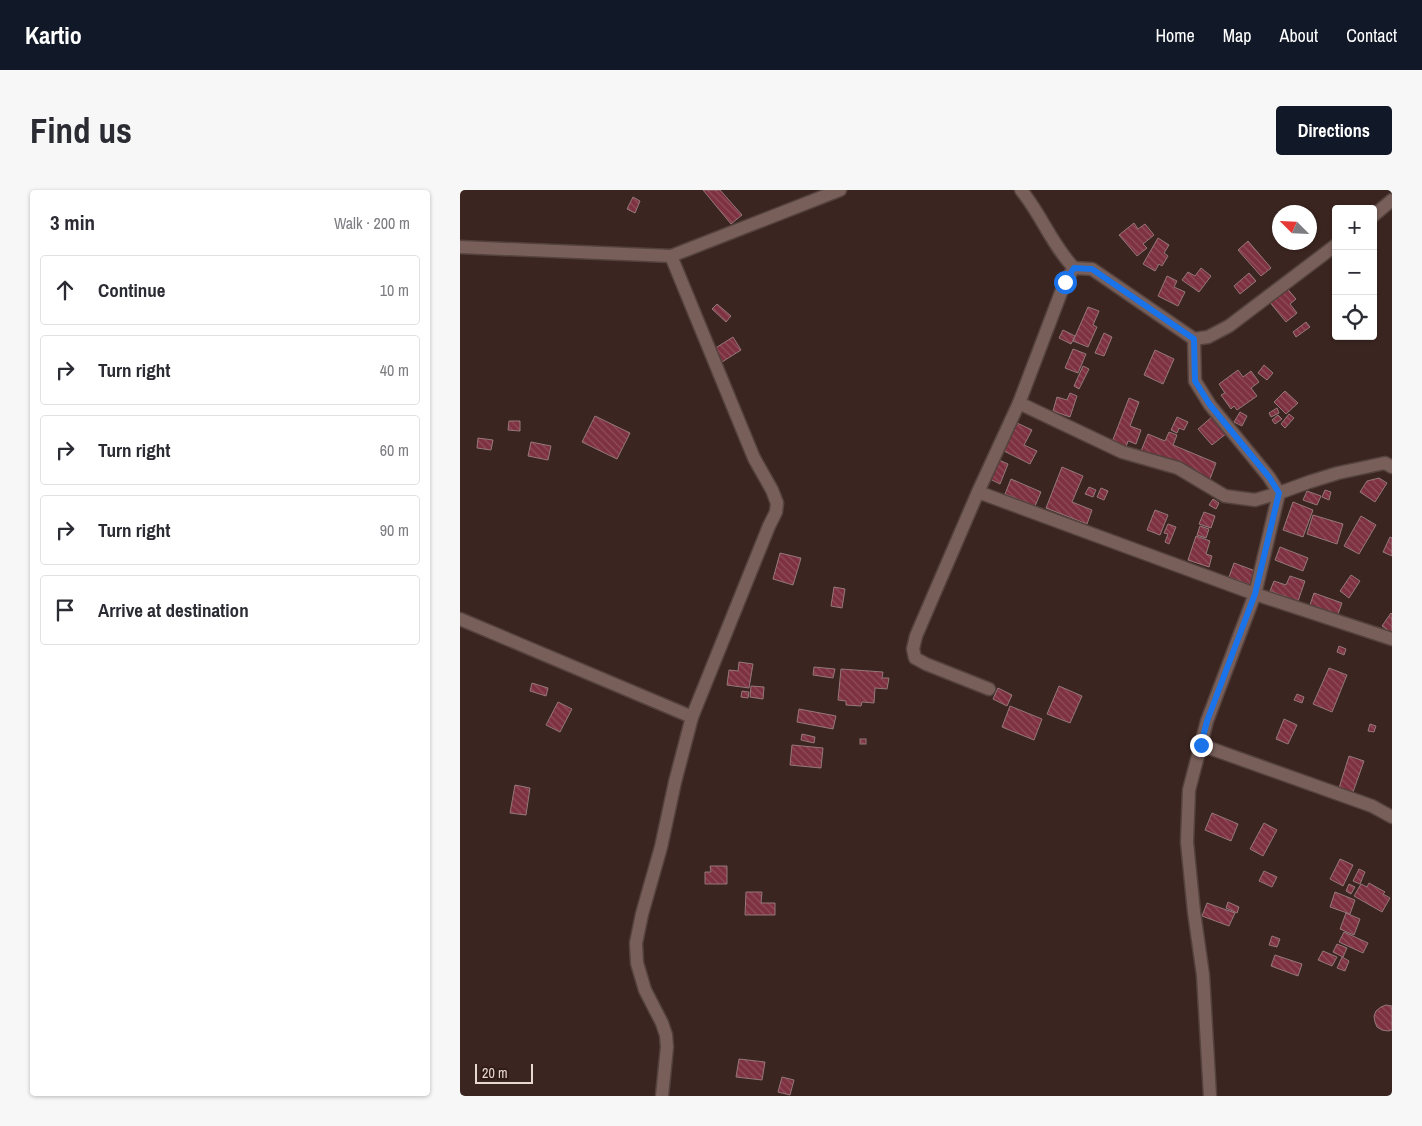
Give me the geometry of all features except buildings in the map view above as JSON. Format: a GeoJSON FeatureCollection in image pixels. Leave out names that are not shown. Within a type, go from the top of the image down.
{"type":"FeatureCollection","features":[{"type":"Feature","properties":{"kind":"street"},"geometry":{"type":"LineString","coordinates":[[460,247],[671,256],[840,190]]}},
{"type":"Feature","properties":{"kind":"street"},"geometry":{"type":"LineString","coordinates":[[1021,190],[1074,268]]}},
{"type":"Feature","properties":{"kind":"street"},"geometry":{"type":"LineString","coordinates":[[1377,213],[1392,200]]}},
{"type":"Feature","properties":{"kind":"street"},"geometry":{"type":"LineString","coordinates":[[1074,268],[1092,269],[1194,339],[1208,337],[1229,326],[1332,248]]}},
{"type":"Feature","properties":{"kind":"street"},"geometry":{"type":"LineString","coordinates":[[662,1096],[667,1046],[666,1034],[645,990],[637,963],[636,943],[692,717],[776,512],[777,503],[754,458],[671,256]]}},
{"type":"Feature","properties":{"kind":"street"},"geometry":{"type":"LineString","coordinates":[[989,689],[926,664],[915,658],[913,650],[916,636],[978,492],[1019,403],[1065,282],[1074,268]]}},
{"type":"Feature","properties":{"kind":"street"},"geometry":{"type":"LineString","coordinates":[[1194,339],[1195,381],[1210,405],[1269,477],[1279,493],[1255,594],[1207,721],[1188,790],[1188,842],[1194,912],[1203,975],[1210,1096]]}},
{"type":"Feature","properties":{"kind":"street"},"geometry":{"type":"LineString","coordinates":[[1019,403],[1122,452],[1178,468],[1225,496],[1255,500],[1338,473],[1385,463],[1392,467]]}},
{"type":"Feature","properties":{"kind":"street"},"geometry":{"type":"LineString","coordinates":[[978,492],[1255,594],[1392,639]]}},
{"type":"Feature","properties":{"kind":"street"},"geometry":{"type":"LineString","coordinates":[[460,619],[692,717]]}},
{"type":"Feature","properties":{"kind":"street"},"geometry":{"type":"LineString","coordinates":[[1201,745],[1372,806],[1392,817]]}},
{"type":"Feature","properties":{"kind":"route"},"geometry":{"type":"LineString","coordinates":[[1065,282],[1074,268],[1092,269],[1194,339],[1195,381],[1210,405],[1269,477],[1279,493],[1255,594],[1207,721],[1201,745]]}}]}
